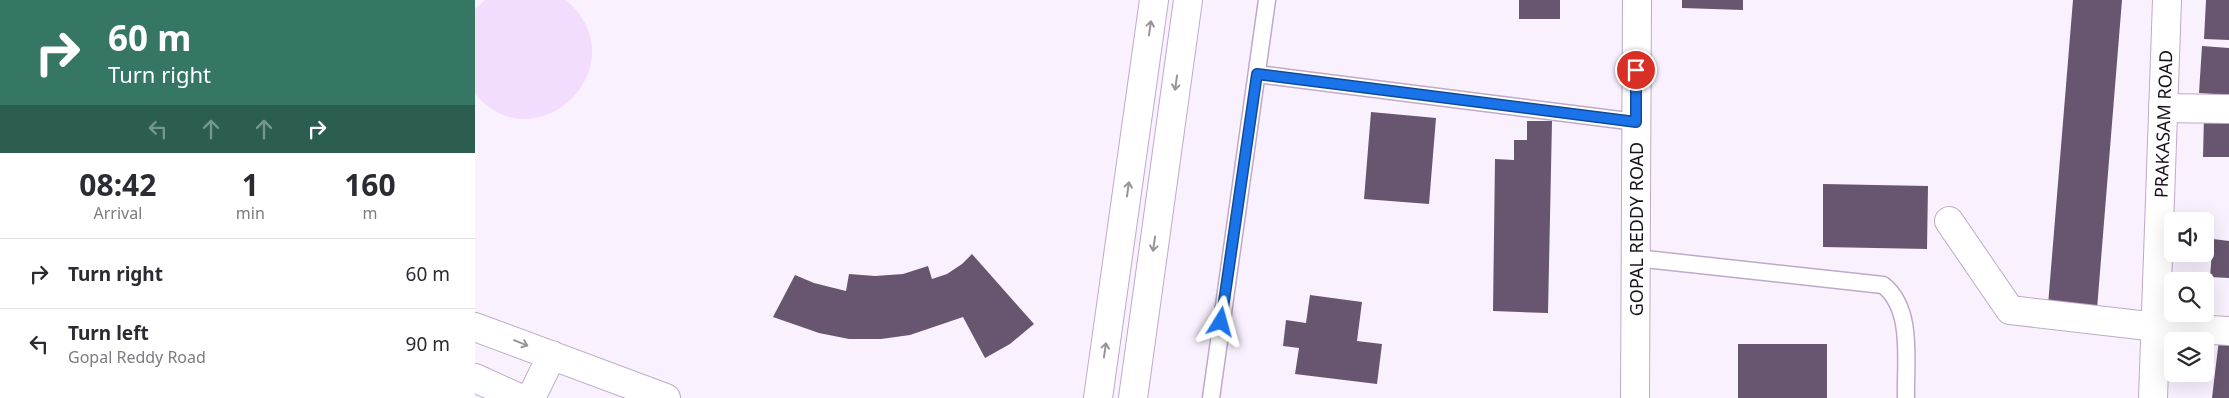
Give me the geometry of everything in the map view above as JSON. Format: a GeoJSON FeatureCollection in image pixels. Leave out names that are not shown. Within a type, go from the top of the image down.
{"type":"FeatureCollection","features":[{"type":"Feature","properties":{"kind":"street"},"geometry":{"type":"LineString","coordinates":[[1098,398],[1154,0]]}},
{"type":"Feature","properties":{"kind":"street"},"geometry":{"type":"LineString","coordinates":[[1133,398],[1188,0]]}},
{"type":"Feature","properties":{"kind":"street","name":"GOPAL REDDY ROAD"},"geometry":{"type":"LineString","coordinates":[[1635,398],[1637,0]]}},
{"type":"Feature","properties":{"kind":"street","name":"PRAKASAM ROAD"},"geometry":{"type":"LineString","coordinates":[[2153,398],[2157,327],[2167,0]]}},
{"type":"Feature","properties":{"kind":"street"},"geometry":{"type":"LineString","coordinates":[[2163,108],[2229,109]]}},
{"type":"Feature","properties":{"kind":"street"},"geometry":{"type":"LineString","coordinates":[[1949,221],[2010,310],[2157,327],[2229,331]]}},
{"type":"Feature","properties":{"kind":"street"},"geometry":{"type":"LineString","coordinates":[[475,327],[666,398]]}},
{"type":"Feature","properties":{"kind":"street"},"geometry":{"type":"LineString","coordinates":[[531,398],[552,356]]}},
{"type":"Feature","properties":{"kind":"street"},"geometry":{"type":"LineString","coordinates":[[475,378],[519,398]]}},
{"type":"Feature","properties":{"kind":"lane"},"geometry":{"type":"LineString","coordinates":[[1211,398],[1267,0]]}},
{"type":"Feature","properties":{"kind":"lane"},"geometry":{"type":"LineString","coordinates":[[1257,74],[1636,122]]}},
{"type":"Feature","properties":{"kind":"lane"},"geometry":{"type":"LineString","coordinates":[[1636,258],[1883,285],[1892,292],[1898,303],[1904,325],[1907,398]]}},
{"type":"Feature","properties":{"kind":"shaded area"},"geometry":{"type":"Polygon","coordinates":[[[485,0],[566,0],[586,25],[592,52],[587,77],[572,98],[551,113],[526,119],[500,114],[475,94],[475,9],[485,0]]]}},
{"type":"Feature","properties":{"kind":"building"},"geometry":{"type":"Polygon","coordinates":[[[1519,0],[1560,0],[1560,19],[1519,19],[1519,0]]]}},
{"type":"Feature","properties":{"kind":"building"},"geometry":{"type":"Polygon","coordinates":[[[1682,0],[1743,0],[1743,10],[1682,8],[1682,0]]]}},
{"type":"Feature","properties":{"kind":"building"},"geometry":{"type":"Polygon","coordinates":[[[2073,0],[2122,0],[2097,309],[2048,305],[2073,0]]]}},
{"type":"Feature","properties":{"kind":"building"},"geometry":{"type":"Polygon","coordinates":[[[2206,0],[2229,0],[2229,40],[2204,39],[2206,0]]]}},
{"type":"Feature","properties":{"kind":"building"},"geometry":{"type":"Polygon","coordinates":[[[2202,46],[2229,48],[2229,95],[2199,93],[2202,46]]]}},
{"type":"Feature","properties":{"kind":"building"},"geometry":{"type":"Polygon","coordinates":[[[1371,112],[1436,118],[1429,204],[1364,199],[1371,112]]]}},
{"type":"Feature","properties":{"kind":"building"},"geometry":{"type":"Polygon","coordinates":[[[2204,115],[2229,116],[2229,157],[2203,157],[2204,115]]]}},
{"type":"Feature","properties":{"kind":"building"},"geometry":{"type":"Polygon","coordinates":[[[1527,121],[1552,121],[1548,313],[1493,311],[1495,159],[1514,160],[1514,140],[1527,140],[1527,121]]]}},
{"type":"Feature","properties":{"kind":"building"},"geometry":{"type":"Polygon","coordinates":[[[1823,184],[1928,186],[1927,249],[1823,247],[1823,184]]]}},
{"type":"Feature","properties":{"kind":"building"},"geometry":{"type":"Polygon","coordinates":[[[2214,239],[2229,241],[2229,278],[2214,277],[2214,272],[2210,272],[2211,262],[2214,262],[2214,239]]]}},
{"type":"Feature","properties":{"kind":"building"},"geometry":{"type":"Polygon","coordinates":[[[972,254],[1034,324],[1010,344],[985,358],[963,317],[910,335],[881,339],[849,339],[819,333],[773,317],[795,275],[814,283],[846,291],[849,274],[875,276],[903,274],[928,266],[932,279],[947,274],[962,264],[972,254]]]}},
{"type":"Feature","properties":{"kind":"building"},"geometry":{"type":"Polygon","coordinates":[[[1310,295],[1362,302],[1357,341],[1382,344],[1377,384],[1295,374],[1299,348],[1283,346],[1286,320],[1306,323],[1310,295]]]}},
{"type":"Feature","properties":{"kind":"building"},"geometry":{"type":"Polygon","coordinates":[[[2220,331],[2229,333],[2229,398],[2212,398],[2220,331]]]}},
{"type":"Feature","properties":{"kind":"building"},"geometry":{"type":"Polygon","coordinates":[[[1738,344],[1827,344],[1827,398],[1738,398],[1738,344]]]}},
{"type":"Feature","properties":{"kind":"route"},"geometry":{"type":"LineString","coordinates":[[1221,322],[1257,74],[1636,122],[1636,70]]}}]}
